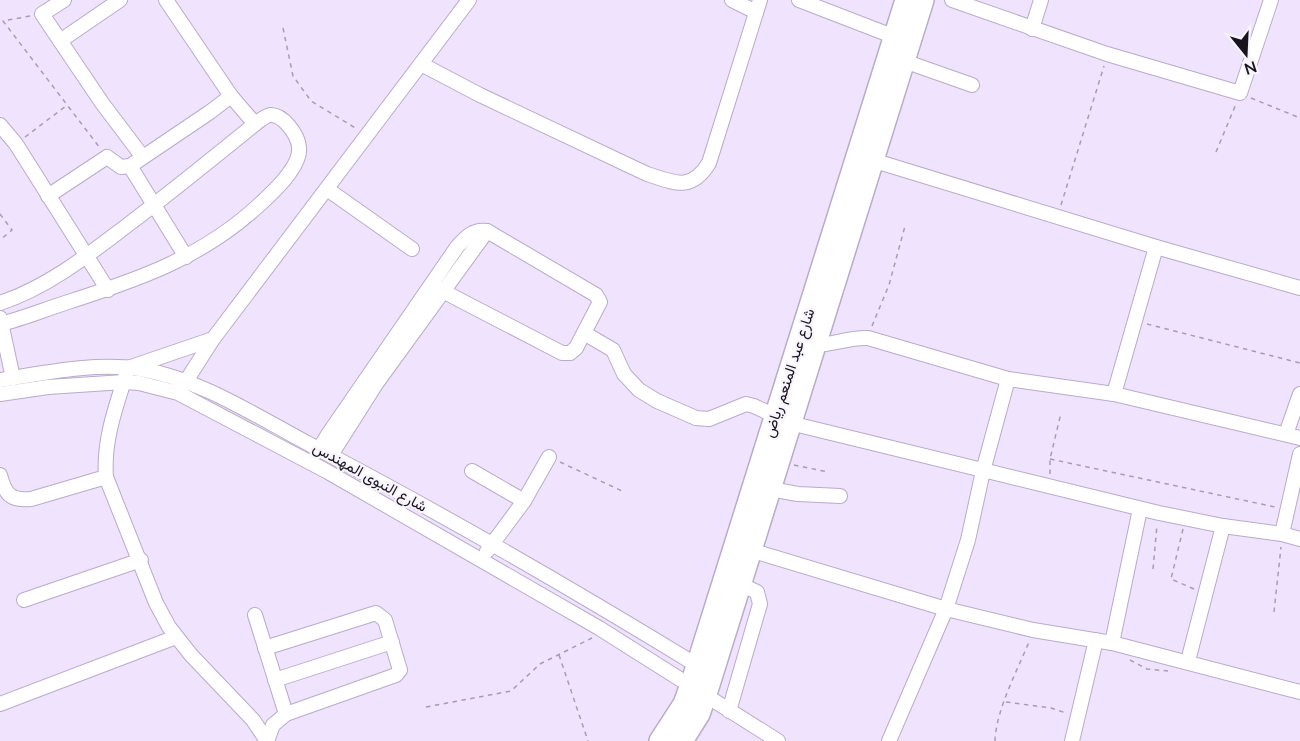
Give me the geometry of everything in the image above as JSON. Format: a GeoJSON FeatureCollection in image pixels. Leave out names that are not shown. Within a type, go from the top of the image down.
{"type":"FeatureCollection","features":[{"type":"Feature","properties":{"kind":"highway","name":"شارع عبد المنعم رياض"},"geometry":{"type":"LineString","coordinates":[[903,47],[906,0]]}},
{"type":"Feature","properties":{"kind":"highway","name":"شارع عبد المنعم رياض"},"geometry":{"type":"LineString","coordinates":[[682,741],[699,714],[702,679],[782,420],[881,106],[923,0]]}},
{"type":"Feature","properties":{"kind":"highway","name":"شارع عبد المنعم رياض"},"geometry":{"type":"LineString","coordinates":[[660,741],[702,679],[740,585],[750,550],[762,486],[778,462],[782,420],[815,345],[872,160],[881,106]]}},
{"type":"Feature","properties":{"kind":"street"},"geometry":{"type":"LineString","coordinates":[[64,0],[42,14],[142,156]]}},
{"type":"Feature","properties":{"kind":"street"},"geometry":{"type":"LineString","coordinates":[[60,41],[120,0]]}},
{"type":"Feature","properties":{"kind":"street"},"geometry":{"type":"LineString","coordinates":[[166,0],[231,96],[255,124]]}},
{"type":"Feature","properties":{"kind":"street"},"geometry":{"type":"LineString","coordinates":[[182,387],[213,339],[469,0]]}},
{"type":"Feature","properties":{"kind":"street"},"geometry":{"type":"LineString","coordinates":[[421,64],[480,95],[647,174],[675,183],[688,183],[700,176],[709,163],[758,6],[732,0]]}},
{"type":"Feature","properties":{"kind":"street"},"geometry":{"type":"LineString","coordinates":[[799,0],[903,47],[972,85]]}},
{"type":"Feature","properties":{"kind":"street"},"geometry":{"type":"LineString","coordinates":[[952,0],[1107,54],[1240,93],[1271,0]]}},
{"type":"Feature","properties":{"kind":"street"},"geometry":{"type":"LineString","coordinates":[[1032,28],[1041,0]]}},
{"type":"Feature","properties":{"kind":"street"},"geometry":{"type":"LineString","coordinates":[[48,196],[107,157],[121,168],[130,165],[231,96]]}},
{"type":"Feature","properties":{"kind":"street"},"geometry":{"type":"LineString","coordinates":[[0,303],[32,290],[87,257],[267,116],[272,115],[284,121],[299,143],[298,157],[290,172],[271,194],[250,214],[207,246],[108,290],[0,322],[7,379]]}},
{"type":"Feature","properties":{"kind":"street"},"geometry":{"type":"LineString","coordinates":[[0,125],[16,144],[108,290]]}},
{"type":"Feature","properties":{"kind":"street"},"geometry":{"type":"LineString","coordinates":[[872,160],[1156,247],[1300,288]]}},
{"type":"Feature","properties":{"kind":"street"},"geometry":{"type":"LineString","coordinates":[[130,165],[186,257]]}},
{"type":"Feature","properties":{"kind":"street"},"geometry":{"type":"LineString","coordinates":[[327,189],[412,249]]}},
{"type":"Feature","properties":{"kind":"street"},"geometry":{"type":"LineString","coordinates":[[327,472],[329,454],[388,357],[438,288],[466,237],[477,231],[487,231],[598,297],[600,302],[572,351],[562,353],[438,288]]}},
{"type":"Feature","properties":{"kind":"street"},"geometry":{"type":"LineString","coordinates":[[1114,394],[1156,247]]}},
{"type":"Feature","properties":{"kind":"street"},"geometry":{"type":"LineString","coordinates":[[584,333],[613,350],[624,374],[639,390],[657,401],[696,418],[709,419],[738,406],[750,405],[782,420],[983,471],[1186,520],[1282,534],[1300,539]]}},
{"type":"Feature","properties":{"kind":"street"},"geometry":{"type":"LineString","coordinates":[[815,345],[868,338],[1008,379],[1114,394],[1293,436],[1300,394]]}},
{"type":"Feature","properties":{"kind":"street"},"geometry":{"type":"LineString","coordinates":[[213,339],[128,368],[107,438],[106,477],[162,615],[176,637],[248,715],[267,741]]}},
{"type":"Feature","properties":{"kind":"street","name":"شارع النبوى المهندس"},"geometry":{"type":"LineString","coordinates":[[7,379],[92,369],[142,370],[278,427],[492,544],[702,679]]}},
{"type":"Feature","properties":{"kind":"street"},"geometry":{"type":"LineString","coordinates":[[889,741],[946,609],[968,540],[983,471],[1008,379]]}},
{"type":"Feature","properties":{"kind":"street","name":"شارع النبوى المهندس"},"geometry":{"type":"LineString","coordinates":[[0,394],[48,387],[124,382],[182,387],[270,441],[599,628],[702,679]]}},
{"type":"Feature","properties":{"kind":"street"},"geometry":{"type":"LineString","coordinates":[[270,441],[278,427]]}},
{"type":"Feature","properties":{"kind":"street"},"geometry":{"type":"LineString","coordinates":[[1282,534],[1300,454]]}},
{"type":"Feature","properties":{"kind":"street"},"geometry":{"type":"LineString","coordinates":[[481,561],[524,501],[549,457]]}},
{"type":"Feature","properties":{"kind":"street"},"geometry":{"type":"LineString","coordinates":[[472,471],[524,501]]}},
{"type":"Feature","properties":{"kind":"street"},"geometry":{"type":"LineString","coordinates":[[1,481],[4,490],[11,497],[21,500],[106,477]]}},
{"type":"Feature","properties":{"kind":"street"},"geometry":{"type":"LineString","coordinates":[[762,486],[798,494],[840,496]]}},
{"type":"Feature","properties":{"kind":"street"},"geometry":{"type":"LineString","coordinates":[[1112,643],[1140,509]]}},
{"type":"Feature","properties":{"kind":"street"},"geometry":{"type":"LineString","coordinates":[[1188,662],[1223,526]]}},
{"type":"Feature","properties":{"kind":"street"},"geometry":{"type":"LineString","coordinates":[[750,550],[946,609],[1034,630],[1112,643],[1300,692]]}},
{"type":"Feature","properties":{"kind":"street"},"geometry":{"type":"LineString","coordinates":[[24,600],[141,560]]}},
{"type":"Feature","properties":{"kind":"street"},"geometry":{"type":"LineString","coordinates":[[729,711],[760,603],[757,592],[740,585]]}},
{"type":"Feature","properties":{"kind":"street"},"geometry":{"type":"LineString","coordinates":[[265,648],[372,612],[383,616],[399,666],[396,675],[286,714],[273,725],[267,741]]}},
{"type":"Feature","properties":{"kind":"street"},"geometry":{"type":"LineString","coordinates":[[255,615],[286,714]]}},
{"type":"Feature","properties":{"kind":"street"},"geometry":{"type":"LineString","coordinates":[[0,704],[176,637]]}},
{"type":"Feature","properties":{"kind":"street"},"geometry":{"type":"LineString","coordinates":[[1072,741],[1096,640]]}},
{"type":"Feature","properties":{"kind":"street"},"geometry":{"type":"LineString","coordinates":[[275,680],[392,642]]}},
{"type":"Feature","properties":{"kind":"street"},"geometry":{"type":"LineString","coordinates":[[702,679],[729,711],[778,741]]}},
{"type":"Feature","properties":{"kind":"path"},"geometry":{"type":"LineString","coordinates":[[42,14],[3,21],[107,157]]}},
{"type":"Feature","properties":{"kind":"path"},"geometry":{"type":"LineString","coordinates":[[283,28],[294,76],[311,101],[367,134]]}},
{"type":"Feature","properties":{"kind":"path"},"geometry":{"type":"LineString","coordinates":[[1057,217],[1107,54]]}},
{"type":"Feature","properties":{"kind":"path"},"geometry":{"type":"LineString","coordinates":[[1216,152],[1240,93],[1300,118]]}},
{"type":"Feature","properties":{"kind":"path"},"geometry":{"type":"LineString","coordinates":[[16,144],[67,105]]}},
{"type":"Feature","properties":{"kind":"path"},"geometry":{"type":"LineString","coordinates":[[0,214],[12,230],[0,240]]}},
{"type":"Feature","properties":{"kind":"path"},"geometry":{"type":"LineString","coordinates":[[868,338],[889,285],[905,226]]}},
{"type":"Feature","properties":{"kind":"path"},"geometry":{"type":"LineString","coordinates":[[1135,321],[1300,363]]}},
{"type":"Feature","properties":{"kind":"path"},"geometry":{"type":"LineString","coordinates":[[1051,486],[1050,459],[1060,413]]}},
{"type":"Feature","properties":{"kind":"path"},"geometry":{"type":"LineString","coordinates":[[549,457],[622,491]]}},
{"type":"Feature","properties":{"kind":"path"},"geometry":{"type":"LineString","coordinates":[[1050,459],[1287,510]]}},
{"type":"Feature","properties":{"kind":"path"},"geometry":{"type":"LineString","coordinates":[[778,462],[828,472]]}},
{"type":"Feature","properties":{"kind":"path"},"geometry":{"type":"LineString","coordinates":[[1153,569],[1159,513]]}},
{"type":"Feature","properties":{"kind":"path"},"geometry":{"type":"LineString","coordinates":[[1186,520],[1171,579],[1206,594]]}},
{"type":"Feature","properties":{"kind":"path"},"geometry":{"type":"LineString","coordinates":[[1274,612],[1282,534]]}},
{"type":"Feature","properties":{"kind":"path"},"geometry":{"type":"LineString","coordinates":[[426,707],[511,691],[540,664],[588,642],[599,628]]}},
{"type":"Feature","properties":{"kind":"path"},"geometry":{"type":"LineString","coordinates":[[995,741],[1005,702],[1034,630]]}},
{"type":"Feature","properties":{"kind":"path"},"geometry":{"type":"LineString","coordinates":[[559,655],[588,741]]}},
{"type":"Feature","properties":{"kind":"path"},"geometry":{"type":"LineString","coordinates":[[1005,702],[1051,708],[1077,717]]}}]}
